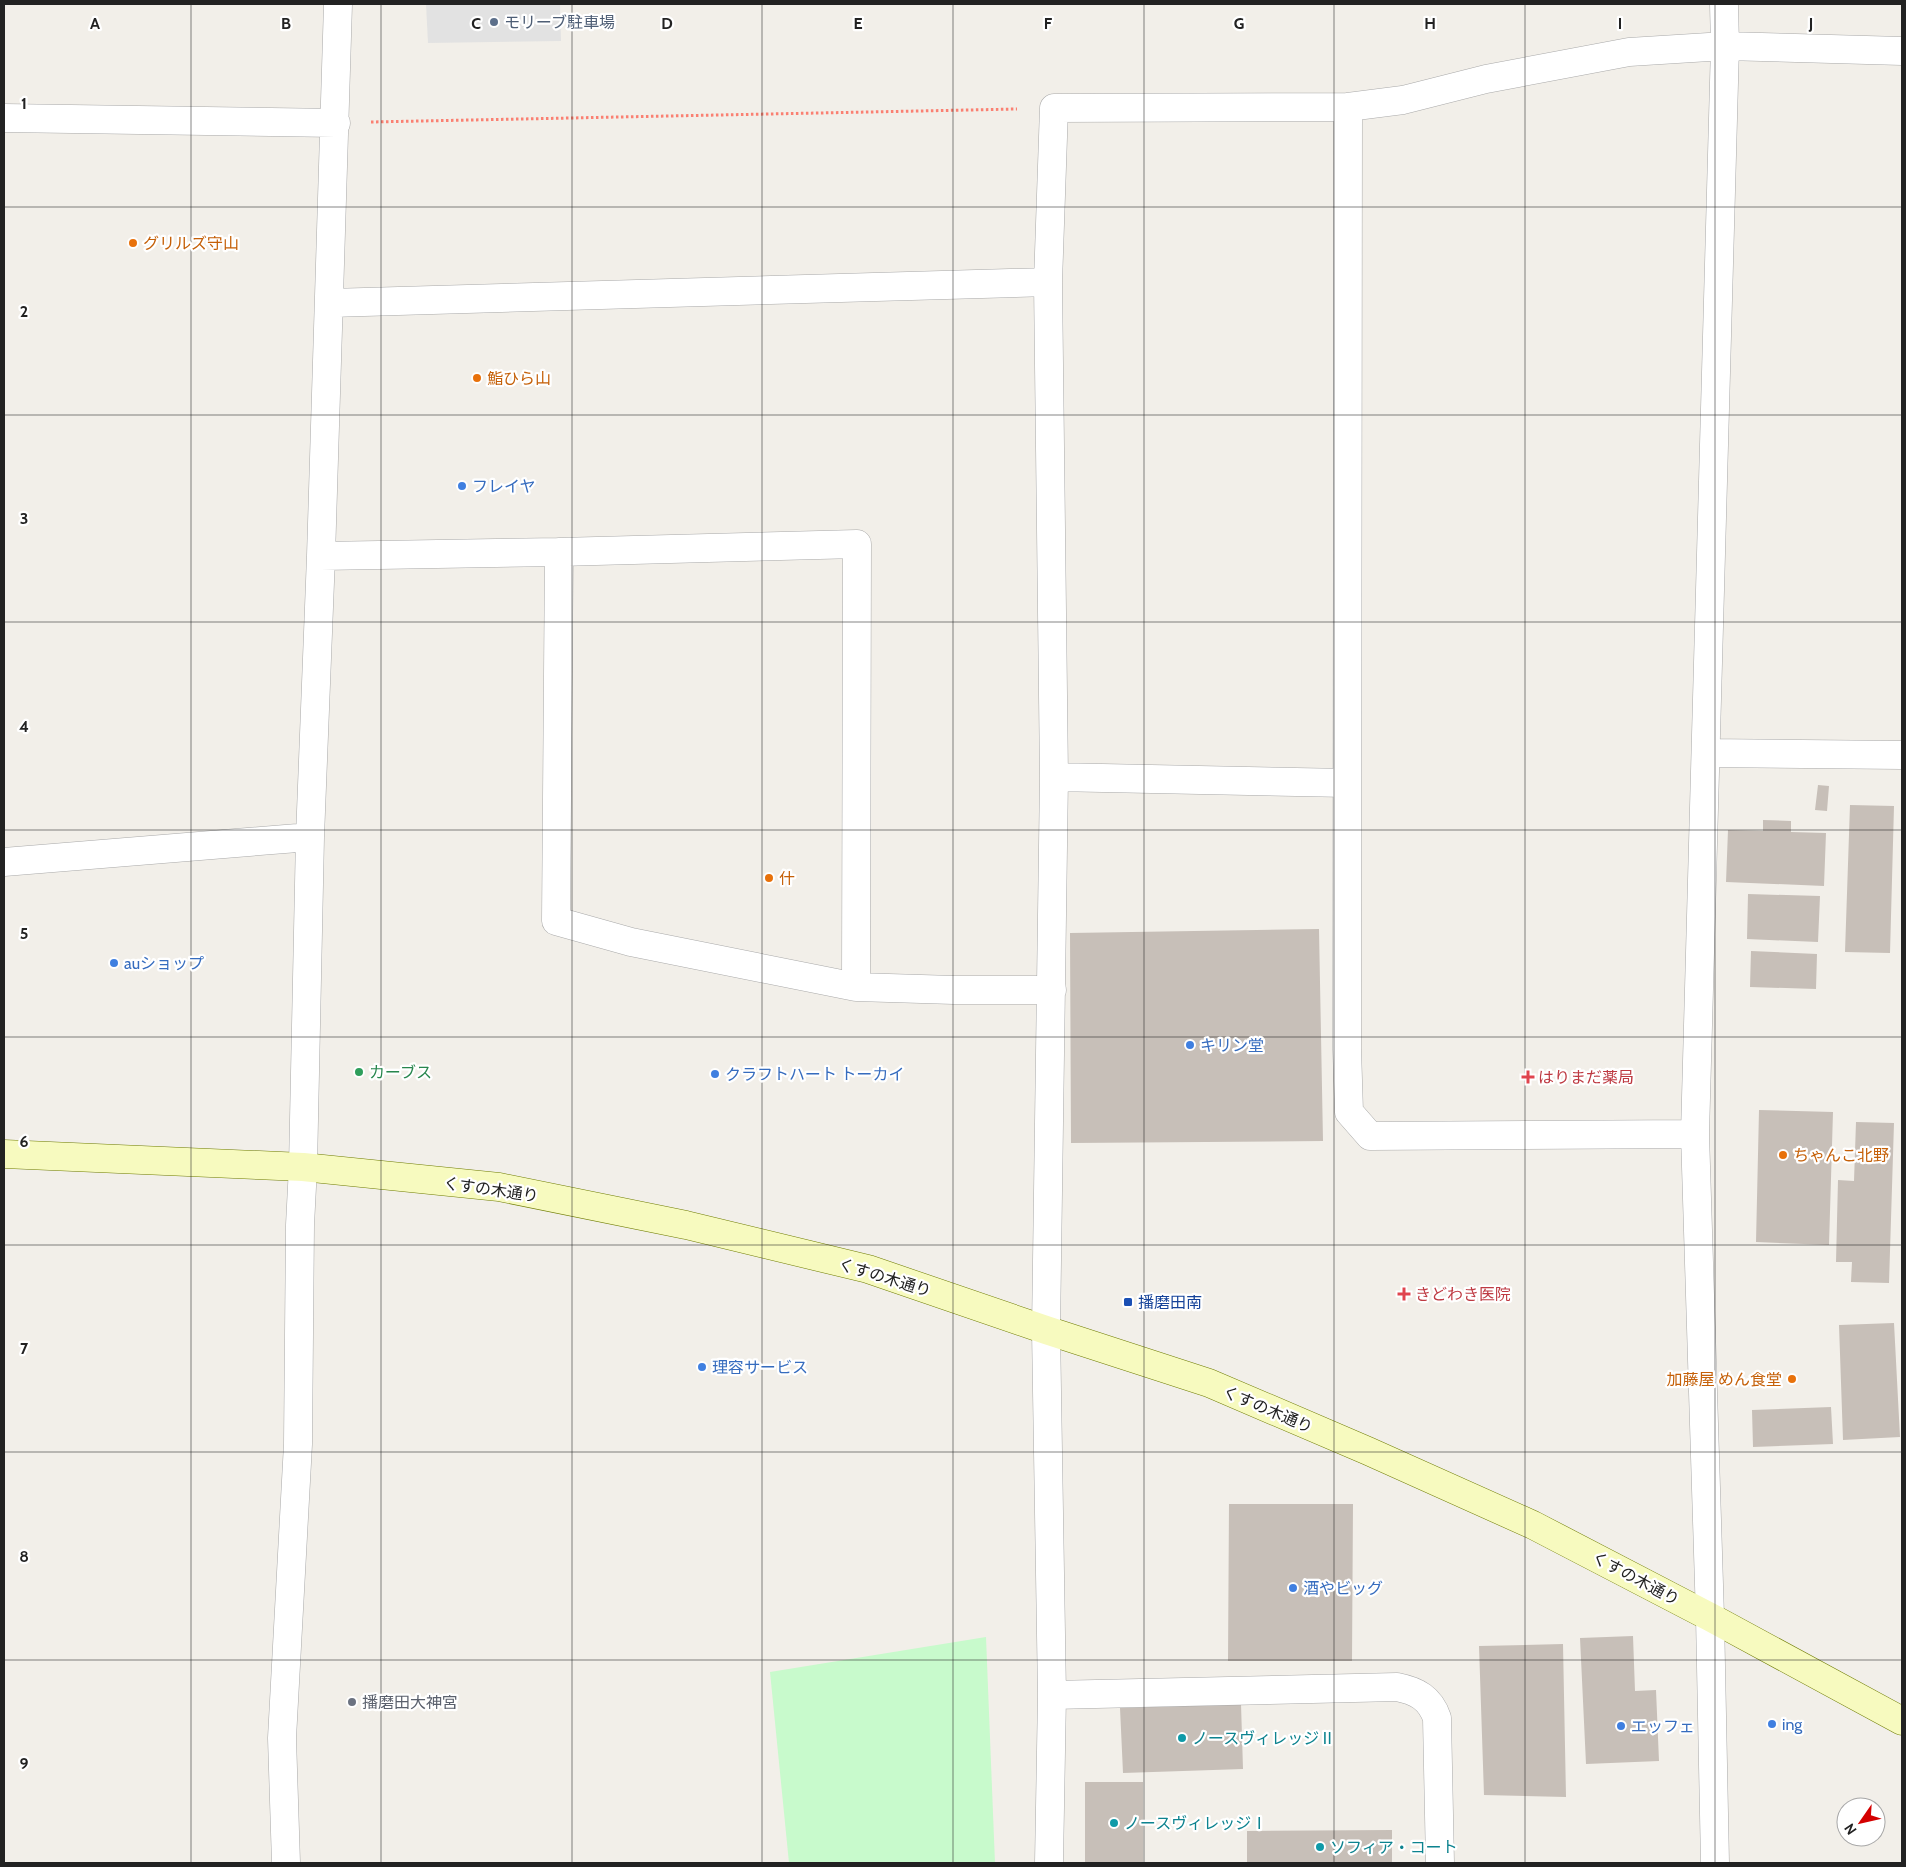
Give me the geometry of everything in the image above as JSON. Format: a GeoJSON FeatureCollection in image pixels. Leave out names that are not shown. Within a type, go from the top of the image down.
{"type":"FeatureCollection","features":[{"type":"Feature","properties":{"kind":"street"},"geometry":{"type":"LineString","coordinates":[[286,1863],[282,1738],[298,1444],[300,1225],[303,1167],[310,837],[330,303],[338,4]]}},
{"type":"Feature","properties":{"kind":"street"},"geometry":{"type":"LineString","coordinates":[[1715,1863],[1710,1617],[1695,1134],[1725,46],[1724,4]]}},
{"type":"Feature","properties":{"kind":"street"},"geometry":{"type":"LineString","coordinates":[[1049,1863],[1052,1695],[1046,1330],[1054,776],[1048,282],[1054,108],[1348,107],[1403,100],[1486,79],[1629,52],[1725,46],[1902,50]]}},
{"type":"Feature","properties":{"kind":"street"},"geometry":{"type":"LineString","coordinates":[[1348,107],[1347,1091],[1349,1112],[1370,1136],[1695,1134]]}},
{"type":"Feature","properties":{"kind":"street"},"geometry":{"type":"LineString","coordinates":[[4,118],[336,123]]}},
{"type":"Feature","properties":{"kind":"street"},"geometry":{"type":"LineString","coordinates":[[330,303],[1048,282]]}},
{"type":"Feature","properties":{"kind":"street"},"geometry":{"type":"LineString","coordinates":[[321,556],[857,544],[856,987]]}},
{"type":"Feature","properties":{"kind":"street"},"geometry":{"type":"LineString","coordinates":[[559,552],[556,921],[631,942],[856,987],[1052,990]]}},
{"type":"Feature","properties":{"kind":"street"},"geometry":{"type":"LineString","coordinates":[[1706,753],[1902,755]]}},
{"type":"Feature","properties":{"kind":"street"},"geometry":{"type":"LineString","coordinates":[[1054,776],[1347,783]]}},
{"type":"Feature","properties":{"kind":"street"},"geometry":{"type":"LineString","coordinates":[[4,862],[310,837]]}},
{"type":"Feature","properties":{"kind":"street","name":"くすの木通り"},"geometry":{"type":"LineString","coordinates":[[4,1154],[303,1167],[499,1187],[686,1225],[868,1269],[1209,1383],[1368,1451],[1533,1524],[1902,1721]]}},
{"type":"Feature","properties":{"kind":"street"},"geometry":{"type":"LineString","coordinates":[[1052,1695],[1397,1687],[1425,1697],[1433,1707],[1437,1718],[1440,1863]]}},
{"type":"Feature","properties":{"kind":"path"},"geometry":{"type":"LineString","coordinates":[[336,123],[1054,108]]}},
{"type":"Feature","properties":{"kind":"green space"},"geometry":{"type":"Polygon","coordinates":[[[986,1637],[995,1863],[789,1863],[770,1672],[986,1637]]]}},
{"type":"Feature","properties":{"kind":"shaded area","name":"モリーブ駐車場"},"geometry":{"type":"Polygon","coordinates":[[[426,4],[560,4],[561,41],[428,43],[426,4]]]}},
{"type":"Feature","properties":{"kind":"building"},"geometry":{"type":"Polygon","coordinates":[[[1818,785],[1829,786],[1827,811],[1815,810],[1818,785]]]}},
{"type":"Feature","properties":{"kind":"building"},"geometry":{"type":"Polygon","coordinates":[[[1850,805],[1894,806],[1890,953],[1845,952],[1850,805]]]}},
{"type":"Feature","properties":{"kind":"building"},"geometry":{"type":"Polygon","coordinates":[[[1763,820],[1791,821],[1791,832],[1826,833],[1824,886],[1726,882],[1728,830],[1763,831],[1763,820]]]}},
{"type":"Feature","properties":{"kind":"building"},"geometry":{"type":"Polygon","coordinates":[[[1748,894],[1820,896],[1818,942],[1747,939],[1748,894]]]}},
{"type":"Feature","properties":{"kind":"building"},"geometry":{"type":"Polygon","coordinates":[[[1319,929],[1323,1141],[1071,1143],[1070,933],[1319,929]]]}},
{"type":"Feature","properties":{"kind":"building"},"geometry":{"type":"Polygon","coordinates":[[[1751,951],[1817,954],[1816,989],[1750,987],[1751,951]]]}},
{"type":"Feature","properties":{"kind":"building"},"geometry":{"type":"Polygon","coordinates":[[[1759,1110],[1833,1112],[1829,1245],[1756,1242],[1759,1110]]]}},
{"type":"Feature","properties":{"kind":"building"},"geometry":{"type":"Polygon","coordinates":[[[1856,1122],[1894,1123],[1889,1283],[1851,1282],[1852,1262],[1836,1262],[1838,1180],[1854,1181],[1856,1122]]]}},
{"type":"Feature","properties":{"kind":"building"},"geometry":{"type":"Polygon","coordinates":[[[1894,1323],[1900,1437],[1843,1440],[1839,1325],[1894,1323]]]}},
{"type":"Feature","properties":{"kind":"building"},"geometry":{"type":"Polygon","coordinates":[[[1831,1407],[1833,1444],[1753,1447],[1752,1410],[1831,1407]]]}},
{"type":"Feature","properties":{"kind":"building"},"geometry":{"type":"Polygon","coordinates":[[[1229,1504],[1353,1504],[1352,1661],[1228,1661],[1229,1504]]]}},
{"type":"Feature","properties":{"kind":"building","name":"エッフェ"},"geometry":{"type":"Polygon","coordinates":[[[1633,1636],[1635,1691],[1656,1690],[1659,1761],[1586,1764],[1580,1638],[1633,1636]]]}},
{"type":"Feature","properties":{"kind":"building"},"geometry":{"type":"Polygon","coordinates":[[[1563,1644],[1566,1797],[1484,1795],[1479,1646],[1563,1644]]]}},
{"type":"Feature","properties":{"kind":"building","name":"ノースヴィレッジⅡ"},"geometry":{"type":"Polygon","coordinates":[[[1241,1704],[1243,1769],[1123,1773],[1120,1708],[1241,1704]]]}},
{"type":"Feature","properties":{"kind":"building","name":"ノースヴィレッジⅠ"},"geometry":{"type":"Polygon","coordinates":[[[1085,1782],[1143,1782],[1143,1863],[1085,1863],[1085,1782]]]}},
{"type":"Feature","properties":{"kind":"building","name":"ソフィア・コート"},"geometry":{"type":"Polygon","coordinates":[[[1392,1830],[1392,1863],[1247,1863],[1247,1831],[1392,1830]]]}},
{"type":"Feature","properties":{"kind":"place","name":"モリーブ駐車場"},"geometry":{"type":"Point","coordinates":[494,22]}},
{"type":"Feature","properties":{"kind":"place","name":"グリルズ守山"},"geometry":{"type":"Point","coordinates":[133,243]}},
{"type":"Feature","properties":{"kind":"place","name":"鮨ひら山"},"geometry":{"type":"Point","coordinates":[477,378]}},
{"type":"Feature","properties":{"kind":"place","name":"フレイヤ"},"geometry":{"type":"Point","coordinates":[462,486]}},
{"type":"Feature","properties":{"kind":"place","name":"什"},"geometry":{"type":"Point","coordinates":[769,878]}},
{"type":"Feature","properties":{"kind":"place","name":"auショップ"},"geometry":{"type":"Point","coordinates":[114,963]}},
{"type":"Feature","properties":{"kind":"place","name":"キリン堂"},"geometry":{"type":"Point","coordinates":[1190,1045]}},
{"type":"Feature","properties":{"kind":"place","name":"カーブス"},"geometry":{"type":"Point","coordinates":[359,1072]}},
{"type":"Feature","properties":{"kind":"place","name":"クラフトハート トーカイ"},"geometry":{"type":"Point","coordinates":[715,1074]}},
{"type":"Feature","properties":{"kind":"place","name":"はりまだ薬局"},"geometry":{"type":"Point","coordinates":[1528,1077]}},
{"type":"Feature","properties":{"kind":"place","name":"ちゃんこ北野"},"geometry":{"type":"Point","coordinates":[1783,1155]}},
{"type":"Feature","properties":{"kind":"place","name":"きどわき医院"},"geometry":{"type":"Point","coordinates":[1404,1294]}},
{"type":"Feature","properties":{"kind":"place","name":"播磨田南"},"geometry":{"type":"Point","coordinates":[1128,1302]}},
{"type":"Feature","properties":{"kind":"place","name":"理容サービス"},"geometry":{"type":"Point","coordinates":[702,1367]}},
{"type":"Feature","properties":{"kind":"place","name":"加藤屋 めん食堂"},"geometry":{"type":"Point","coordinates":[1792,1379]}},
{"type":"Feature","properties":{"kind":"place","name":"酒やビッグ"},"geometry":{"type":"Point","coordinates":[1293,1588]}},
{"type":"Feature","properties":{"kind":"place","name":"播磨田大神宮"},"geometry":{"type":"Point","coordinates":[352,1702]}},
{"type":"Feature","properties":{"kind":"place","name":"ing"},"geometry":{"type":"Point","coordinates":[1772,1724]}},
{"type":"Feature","properties":{"kind":"place","name":"エッフェ"},"geometry":{"type":"Point","coordinates":[1621,1726]}},
{"type":"Feature","properties":{"kind":"place","name":"ノースヴィレッジⅡ"},"geometry":{"type":"Point","coordinates":[1182,1738]}},
{"type":"Feature","properties":{"kind":"place","name":"ノースヴィレッジⅠ"},"geometry":{"type":"Point","coordinates":[1114,1823]}},
{"type":"Feature","properties":{"kind":"place","name":"ソフィア・コート"},"geometry":{"type":"Point","coordinates":[1320,1847]}}]}
